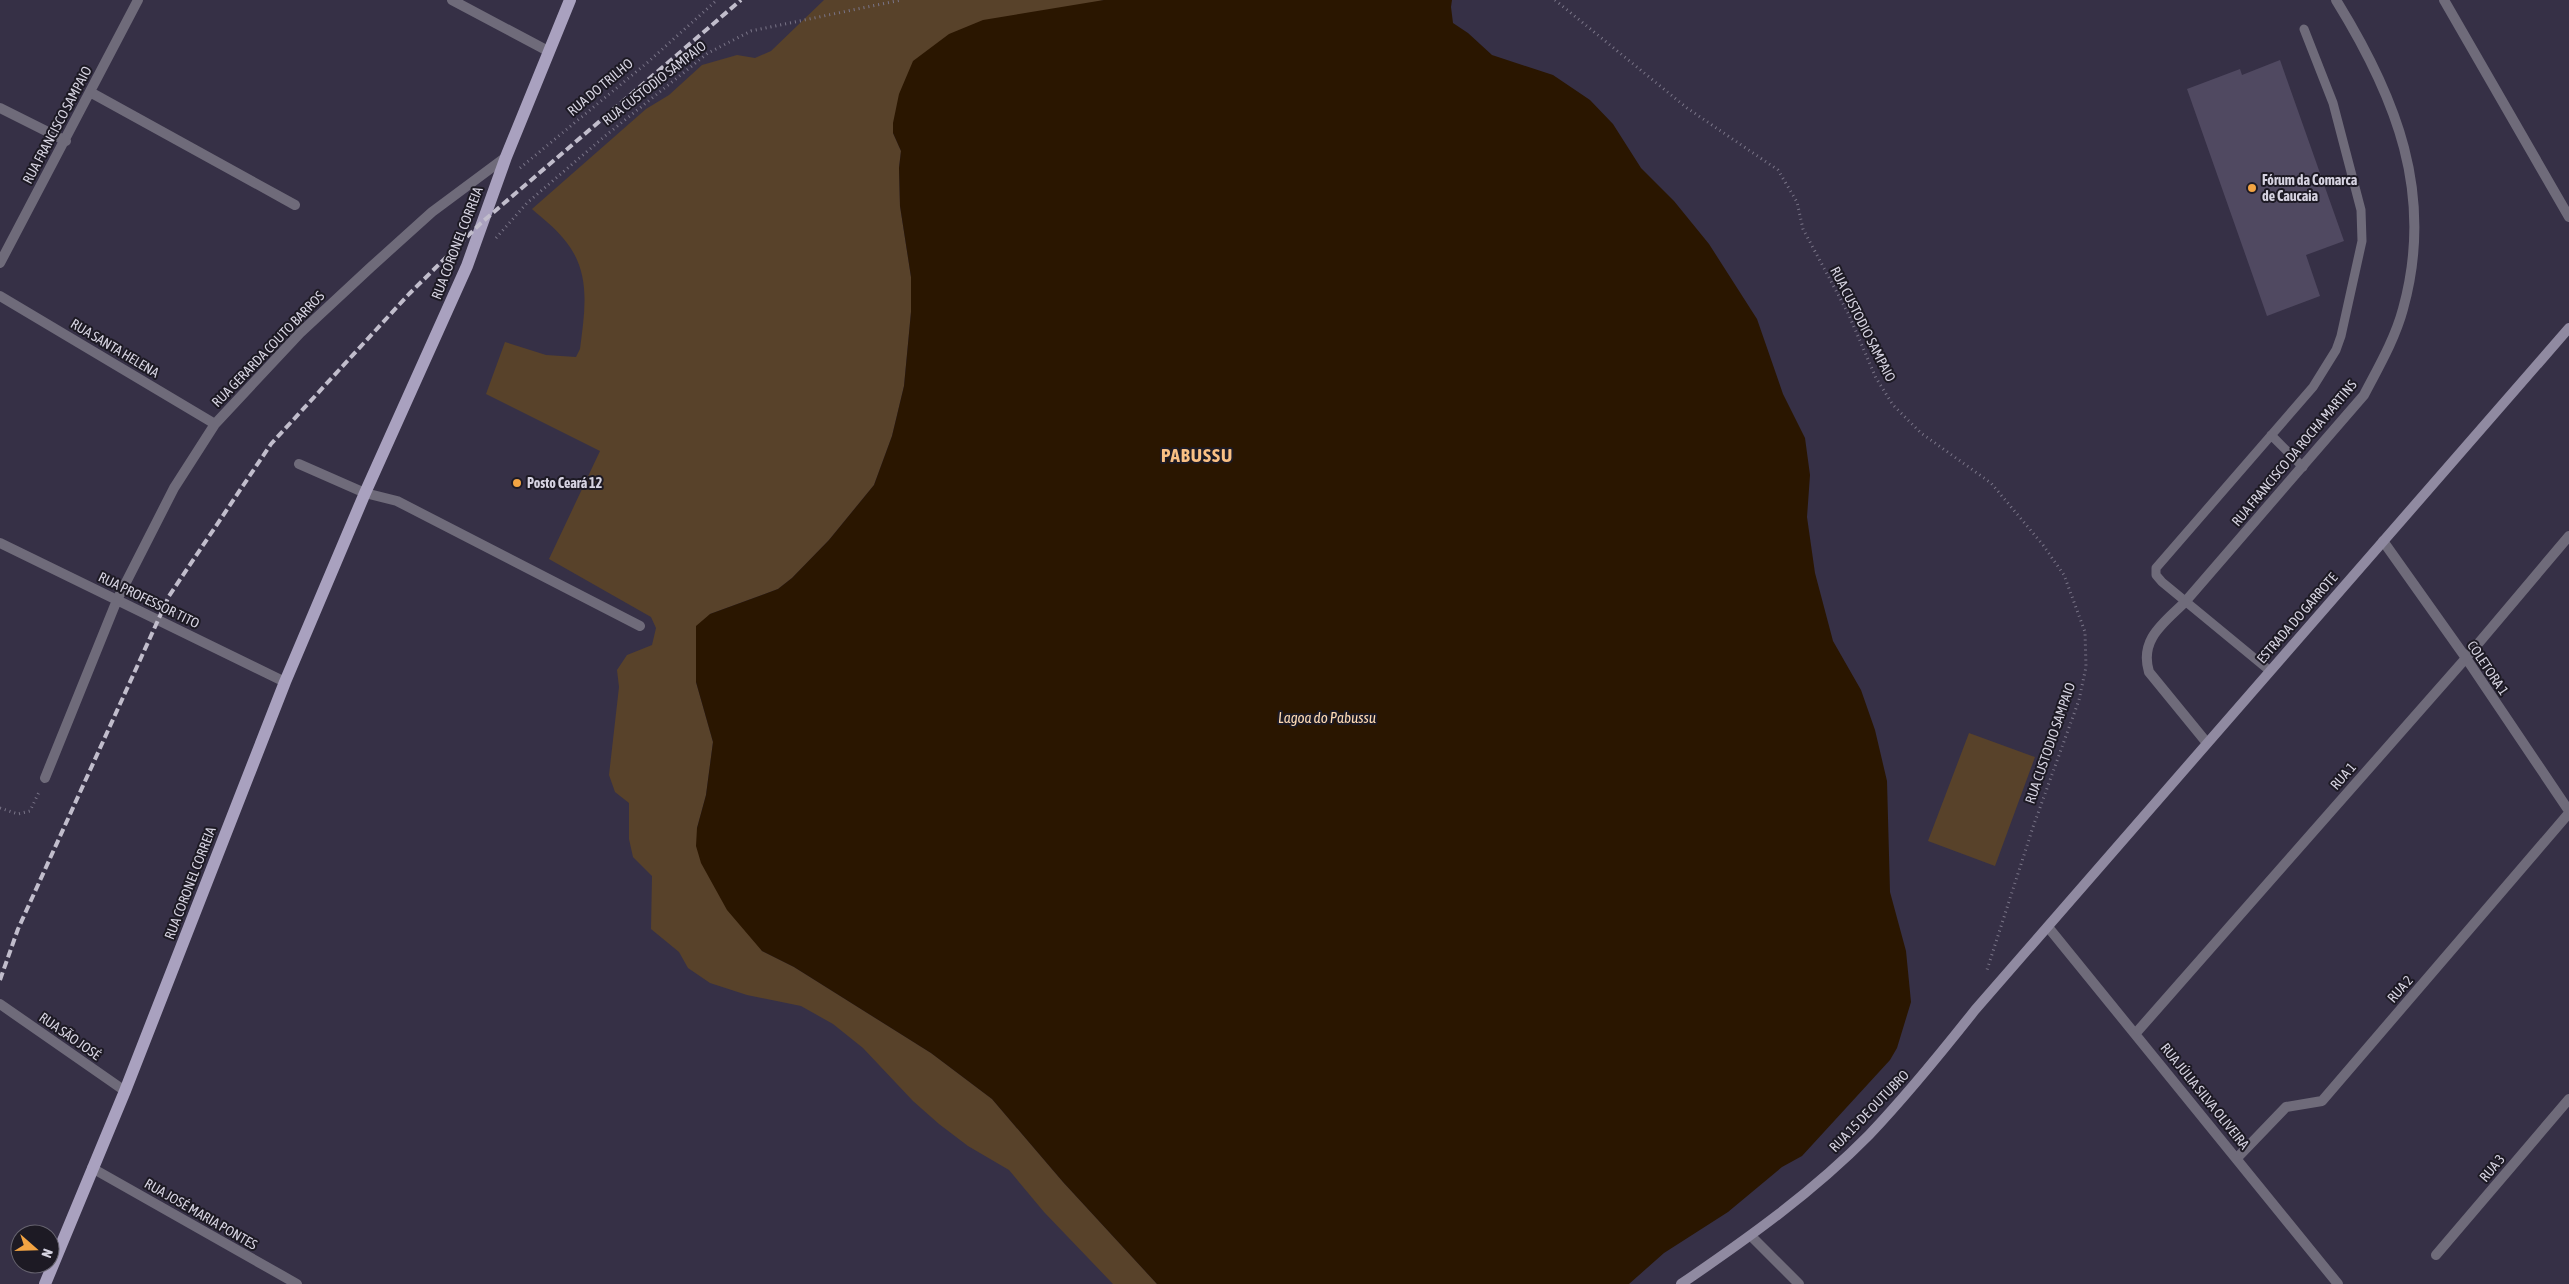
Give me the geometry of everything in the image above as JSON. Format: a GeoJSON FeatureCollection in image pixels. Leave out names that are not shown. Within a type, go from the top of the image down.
{"type":"FeatureCollection","features":[{"type":"Feature","properties":{"kind":"main road","name":"RUA CORONEL CORREIA"},"geometry":{"type":"LineString","coordinates":[[45,1284],[124,1091],[285,682],[365,493],[467,266],[506,157],[570,0]]}},
{"type":"Feature","properties":{"kind":"main road","name":"ESTRADA DO GARROTE"},"geometry":{"type":"LineString","coordinates":[[2048,928],[2569,328]]}},
{"type":"Feature","properties":{"kind":"main road","name":"RUA 15 DE OUTUBRO"},"geometry":{"type":"LineString","coordinates":[[1681,1284],[1751,1236],[1832,1169],[1868,1135],[1921,1077],[1975,1010],[2048,928]]}},
{"type":"Feature","properties":{"kind":"street","name":"RUA FRANCISCO SAMPAIO"},"geometry":{"type":"LineString","coordinates":[[0,263],[66,141],[138,0]]}},
{"type":"Feature","properties":{"kind":"street"},"geometry":{"type":"LineString","coordinates":[[452,0],[548,51]]}},
{"type":"Feature","properties":{"kind":"street","name":"RUA FRANCISCO DA ROCHA MARTINS"},"geometry":{"type":"LineString","coordinates":[[2207,743],[2149,672],[2145,659],[2147,646],[2154,634],[2185,602],[2364,395],[2385,355],[2403,309],[2413,251],[2414,196],[2404,140],[2390,100],[2336,0]]}},
{"type":"Feature","properties":{"kind":"street"},"geometry":{"type":"LineString","coordinates":[[2444,0],[2569,217]]}},
{"type":"Feature","properties":{"kind":"street"},"geometry":{"type":"LineString","coordinates":[[90,92],[295,205]]}},
{"type":"Feature","properties":{"kind":"street"},"geometry":{"type":"LineString","coordinates":[[0,108],[66,141]]}},
{"type":"Feature","properties":{"kind":"street","name":"RUA GERARDA COUTO BARROS"},"geometry":{"type":"LineString","coordinates":[[45,778],[116,600],[174,488],[215,424],[300,333],[371,267],[432,212],[506,157]]}},
{"type":"Feature","properties":{"kind":"street","name":"RUA SANTA HELENA"},"geometry":{"type":"LineString","coordinates":[[0,296],[215,424]]}},
{"type":"Feature","properties":{"kind":"street"},"geometry":{"type":"LineString","coordinates":[[299,464],[365,493],[398,501],[640,626]]}},
{"type":"Feature","properties":{"kind":"street","name":"RUA 1"},"geometry":{"type":"LineString","coordinates":[[2136,1033],[2466,658],[2569,536]]}},
{"type":"Feature","properties":{"kind":"street","name":"COLETORA 1"},"geometry":{"type":"LineString","coordinates":[[2383,541],[2466,658],[2569,812]]}},
{"type":"Feature","properties":{"kind":"street","name":"RUA PROFESSOR TITO"},"geometry":{"type":"LineString","coordinates":[[0,543],[285,682]]}},
{"type":"Feature","properties":{"kind":"street","name":"RUA 2"},"geometry":{"type":"LineString","coordinates":[[2237,1158],[2286,1107],[2322,1101],[2569,812]]}},
{"type":"Feature","properties":{"kind":"street","name":"RUA JÚLIA SILVA OLIVEIRA"},"geometry":{"type":"LineString","coordinates":[[2048,928],[2136,1033],[2338,1284]]}},
{"type":"Feature","properties":{"kind":"street","name":"RUA SÃO JOSÉ"},"geometry":{"type":"LineString","coordinates":[[0,1004],[124,1091]]}},
{"type":"Feature","properties":{"kind":"street","name":"RUA 3"},"geometry":{"type":"LineString","coordinates":[[2436,1255],[2569,1098]]}},
{"type":"Feature","properties":{"kind":"street","name":"RUA JOSÉ MARIA PONTES"},"geometry":{"type":"LineString","coordinates":[[92,1168],[297,1284]]}},
{"type":"Feature","properties":{"kind":"street"},"geometry":{"type":"LineString","coordinates":[[1751,1236],[1799,1284]]}},
{"type":"Feature","properties":{"kind":"lane"},"geometry":{"type":"LineString","coordinates":[[2270,671],[2162,582],[2156,575],[2156,568],[2313,387],[2336,350],[2362,241],[2361,210],[2333,103],[2304,29]]}},
{"type":"Feature","properties":{"kind":"lane"},"geometry":{"type":"LineString","coordinates":[[2271,435],[2303,467]]}},
{"type":"Feature","properties":{"kind":"path","name":"RUA DO TRILHO"},"geometry":{"type":"LineString","coordinates":[[518,170],[648,62],[717,0]]}},
{"type":"Feature","properties":{"kind":"path","name":"RUA CUSTODIO SAMPAIO"},"geometry":{"type":"LineString","coordinates":[[493,240],[527,203],[605,136],[708,53],[751,32],[901,0]]}},
{"type":"Feature","properties":{"kind":"path","name":"RUA CUSTODIO SAMPAIO"},"geometry":{"type":"LineString","coordinates":[[1555,0],[1687,108],[1778,170],[1797,202],[1803,229],[1848,313],[1876,378],[1893,405],[1921,433],[1991,483],[2038,538],[2064,575],[2085,632],[2086,667],[2078,700],[2033,827],[1983,982]]}},
{"type":"Feature","properties":{"kind":"path"},"geometry":{"type":"LineString","coordinates":[[0,808],[18,814],[30,811],[45,778]]}},
{"type":"Feature","properties":{"kind":"shaded area"},"geometry":{"type":"Polygon","coordinates":[[[824,0],[1104,0],[1090,4],[893,133],[901,151],[899,168],[900,206],[911,277],[911,312],[904,386],[892,436],[874,485],[829,540],[792,578],[778,589],[710,614],[696,682],[713,742],[706,795],[697,828],[762,951],[794,967],[931,1053],[992,1099],[1063,1182],[1157,1284],[1113,1284],[1044,1212],[1009,1170],[968,1146],[939,1124],[913,1101],[863,1048],[833,1024],[801,1006],[747,995],[710,983],[688,968],[679,952],[651,929],[652,876],[633,857],[629,839],[629,803],[615,792],[609,775],[619,687],[617,670],[627,655],[652,645],[656,628],[651,617],[549,559],[600,451],[486,394],[505,342],[546,355],[576,357],[580,349],[584,319],[584,291],[579,264],[563,238],[532,209],[646,109],[669,95],[702,65],[737,55],[755,58],[771,51],[824,0]]]}},
{"type":"Feature","properties":{"kind":"shaded area"},"geometry":{"type":"Polygon","coordinates":[[[1969,733],[2035,757],[1995,866],[1928,841],[1969,733]]]}},
{"type":"Feature","properties":{"kind":"water","name":"Lagoa do Pabussu"},"geometry":{"type":"Polygon","coordinates":[[[1104,0],[1452,0],[1453,23],[1468,33],[1492,55],[1553,75],[1590,100],[1613,124],[1641,168],[1674,201],[1709,244],[1757,319],[1783,394],[1805,438],[1810,475],[1807,517],[1815,573],[1833,641],[1861,690],[1875,730],[1887,781],[1890,892],[1906,951],[1911,1002],[1897,1048],[1890,1060],[1802,1156],[1782,1167],[1728,1212],[1664,1253],[1629,1284],[1157,1284],[1063,1182],[992,1099],[931,1053],[794,967],[762,951],[727,910],[701,863],[696,846],[697,828],[706,795],[713,742],[696,682],[696,626],[710,614],[778,589],[792,578],[829,540],[874,485],[892,436],[904,386],[911,312],[911,277],[900,206],[899,168],[901,151],[893,133],[893,123],[899,94],[913,61],[949,34],[983,20],[1104,0]]]}},
{"type":"Feature","properties":{"kind":"building","name":"Fórum da Comarca de Caucaia"},"geometry":{"type":"Polygon","coordinates":[[[2280,60],[2344,241],[2306,255],[2320,296],[2267,316],[2187,89],[2240,69],[2242,75],[2280,60]]]}},
{"type":"Feature","properties":{"kind":"railway"},"geometry":{"type":"LineString","coordinates":[[0,980],[18,929],[169,596],[271,444],[409,294],[481,223],[741,0]]}},
{"type":"Feature","properties":{"kind":"place","name":"Fórum da Comarca de Caucaia"},"geometry":{"type":"Point","coordinates":[2252,188]}},
{"type":"Feature","properties":{"kind":"place","name":"Posto Ceará 12"},"geometry":{"type":"Point","coordinates":[517,483]}},
{"type":"Feature","properties":{"kind":"district","name":"PABUSSU"},"geometry":{"type":"Point","coordinates":[1197,455]}}]}
